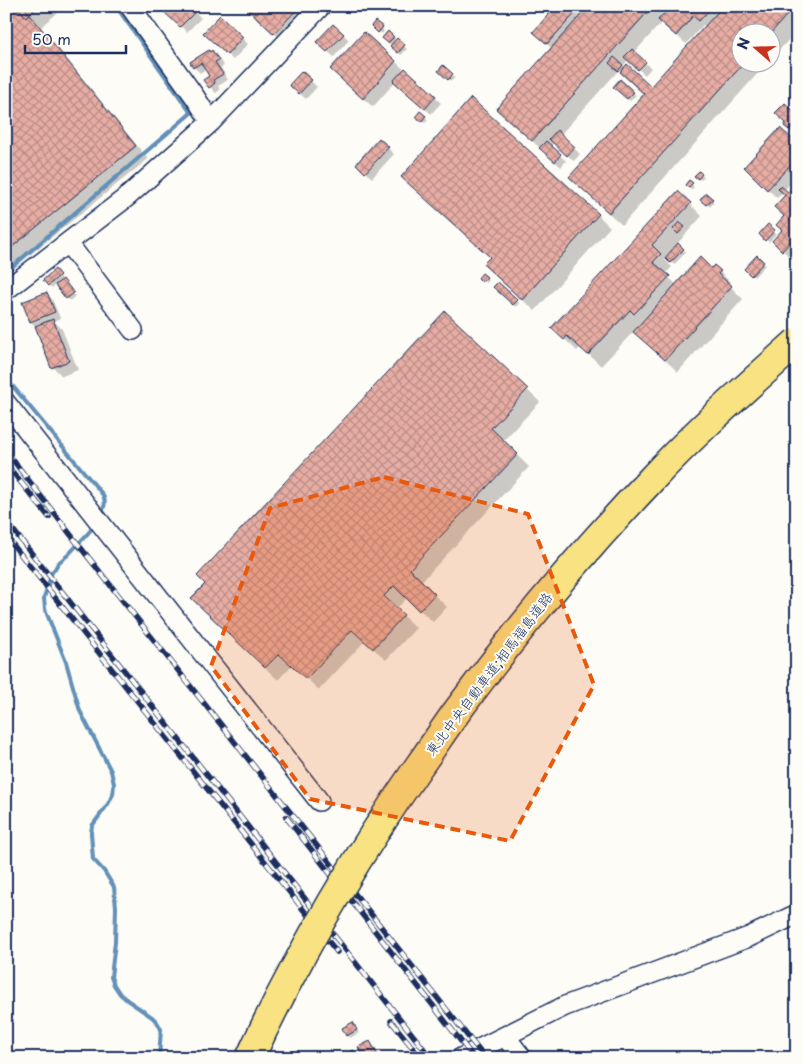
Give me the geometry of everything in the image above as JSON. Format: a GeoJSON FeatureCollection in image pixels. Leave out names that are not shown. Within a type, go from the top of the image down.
{"type":"FeatureCollection","features":[{"type":"Feature","properties":{"kind":"highway","name":"東北中央自動車道;相馬福島道路"},"geometry":{"type":"LineString","coordinates":[[250,1058],[286,984],[333,900],[385,816],[464,703],[528,619],[649,481],[722,408],[797,342]]}},
{"type":"Feature","properties":{"kind":"highway","name":"東北中央自動車道;相馬福島道路"},"geometry":{"type":"LineString","coordinates":[[264,1058],[279,1025],[321,946],[375,854],[467,718],[512,658],[607,544],[662,485],[742,406],[797,359]]}},
{"type":"Feature","properties":{"kind":"street"},"geometry":{"type":"LineString","coordinates":[[130,6],[211,122]]}},
{"type":"Feature","properties":{"kind":"street"},"geometry":{"type":"LineString","coordinates":[[6,290],[128,197],[211,122],[321,6]]}},
{"type":"Feature","properties":{"kind":"street"},"geometry":{"type":"LineString","coordinates":[[68,243],[133,330]]}},
{"type":"Feature","properties":{"kind":"street"},"geometry":{"type":"LineString","coordinates":[[6,403],[319,802]]}},
{"type":"Feature","properties":{"kind":"street"},"geometry":{"type":"LineString","coordinates":[[461,1058],[565,1006],[749,937],[797,914]]}},
{"type":"Feature","properties":{"kind":"street"},"geometry":{"type":"LineString","coordinates":[[505,1036],[522,1058]]}},
{"type":"Feature","properties":{"kind":"highlighted area"},"geometry":{"type":"Polygon","coordinates":[[[384,477],[528,514],[594,685],[510,841],[310,799],[211,666],[270,508],[384,477]]]}},
{"type":"Feature","properties":{"kind":"building"},"geometry":{"type":"Polygon","coordinates":[[[6,6],[23,6],[136,146],[6,252],[6,6]]]}},
{"type":"Feature","properties":{"kind":"building"},"geometry":{"type":"Polygon","coordinates":[[[16,6],[39,6],[26,17],[16,6]]]}},
{"type":"Feature","properties":{"kind":"building"},"geometry":{"type":"Polygon","coordinates":[[[166,6],[191,6],[196,11],[180,27],[162,10],[166,6]]]}},
{"type":"Feature","properties":{"kind":"building"},"geometry":{"type":"Polygon","coordinates":[[[244,6],[300,6],[274,34],[244,6]]]}},
{"type":"Feature","properties":{"kind":"building"},"geometry":{"type":"Polygon","coordinates":[[[556,6],[576,6],[579,9],[547,44],[533,32],[556,6]]]}},
{"type":"Feature","properties":{"kind":"building"},"geometry":{"type":"Polygon","coordinates":[[[589,6],[653,6],[532,141],[496,109],[589,6]]]}},
{"type":"Feature","properties":{"kind":"building"},"geometry":{"type":"Polygon","coordinates":[[[671,6],[713,6],[699,21],[693,16],[676,36],[658,20],[671,6]]]}},
{"type":"Feature","properties":{"kind":"building"},"geometry":{"type":"Polygon","coordinates":[[[723,6],[795,6],[780,23],[730,22],[730,72],[736,72],[609,213],[569,177],[644,94],[620,72],[627,64],[651,86],[723,6]]]}},
{"type":"Feature","properties":{"kind":"building"},"geometry":{"type":"Polygon","coordinates":[[[220,15],[243,37],[227,55],[203,33],[220,15]]]}},
{"type":"Feature","properties":{"kind":"building"},"geometry":{"type":"Polygon","coordinates":[[[375,21],[383,27],[378,33],[371,26],[375,21]]]}},
{"type":"Feature","properties":{"kind":"building"},"geometry":{"type":"Polygon","coordinates":[[[333,24],[344,34],[327,52],[316,42],[333,24]]]}},
{"type":"Feature","properties":{"kind":"building"},"geometry":{"type":"Polygon","coordinates":[[[388,31],[394,37],[388,43],[382,38],[388,31]]]}},
{"type":"Feature","properties":{"kind":"building"},"geometry":{"type":"Polygon","coordinates":[[[364,32],[396,61],[363,99],[330,69],[364,32]]]}},
{"type":"Feature","properties":{"kind":"building"},"geometry":{"type":"Polygon","coordinates":[[[397,38],[405,45],[398,53],[390,46],[397,38]]]}},
{"type":"Feature","properties":{"kind":"building"},"geometry":{"type":"Polygon","coordinates":[[[632,49],[646,62],[638,70],[624,57],[632,49]]]}},
{"type":"Feature","properties":{"kind":"building"},"geometry":{"type":"Polygon","coordinates":[[[209,50],[210,52],[212,50],[219,60],[215,62],[223,74],[213,80],[215,83],[209,88],[203,80],[209,76],[201,63],[193,68],[190,62],[209,50]]]}},
{"type":"Feature","properties":{"kind":"building"},"geometry":{"type":"Polygon","coordinates":[[[614,57],[623,65],[618,71],[609,63],[614,57]]]}},
{"type":"Feature","properties":{"kind":"building"},"geometry":{"type":"Polygon","coordinates":[[[443,65],[453,74],[448,80],[438,71],[443,65]]]}},
{"type":"Feature","properties":{"kind":"building"},"geometry":{"type":"Polygon","coordinates":[[[405,68],[436,96],[425,109],[393,81],[405,68]]]}},
{"type":"Feature","properties":{"kind":"building"},"geometry":{"type":"Polygon","coordinates":[[[302,71],[312,80],[299,94],[289,85],[302,71]]]}},
{"type":"Feature","properties":{"kind":"building"},"geometry":{"type":"Polygon","coordinates":[[[620,79],[634,92],[627,99],[613,87],[620,79]]]}},
{"type":"Feature","properties":{"kind":"building"},"geometry":{"type":"Polygon","coordinates":[[[471,98],[599,214],[522,300],[483,264],[490,257],[401,177],[471,98]]]}},
{"type":"Feature","properties":{"kind":"building"},"geometry":{"type":"Polygon","coordinates":[[[785,103],[797,114],[797,122],[789,130],[784,126],[786,123],[775,113],[785,103]]]}},
{"type":"Feature","properties":{"kind":"building"},"geometry":{"type":"Polygon","coordinates":[[[420,111],[426,116],[421,122],[416,116],[420,111]]]}},
{"type":"Feature","properties":{"kind":"building"},"geometry":{"type":"Polygon","coordinates":[[[780,128],[797,143],[797,158],[767,190],[744,167],[780,128]]]}},
{"type":"Feature","properties":{"kind":"building"},"geometry":{"type":"Polygon","coordinates":[[[557,130],[575,147],[567,156],[549,139],[557,130]]]}},
{"type":"Feature","properties":{"kind":"building"},"geometry":{"type":"Polygon","coordinates":[[[379,138],[389,147],[365,173],[356,164],[379,138]]]}},
{"type":"Feature","properties":{"kind":"building"},"geometry":{"type":"Polygon","coordinates":[[[546,141],[561,154],[555,162],[539,148],[546,141]]]}},
{"type":"Feature","properties":{"kind":"building"},"geometry":{"type":"Polygon","coordinates":[[[699,171],[702,174],[698,179],[694,176],[699,171]]]}},
{"type":"Feature","properties":{"kind":"building"},"geometry":{"type":"Polygon","coordinates":[[[689,180],[693,183],[688,188],[685,185],[689,180]]]}},
{"type":"Feature","properties":{"kind":"building"},"geometry":{"type":"Polygon","coordinates":[[[797,182],[797,235],[782,251],[772,241],[782,230],[776,225],[784,216],[774,207],[785,195],[778,189],[781,186],[788,192],[797,182]]]}},
{"type":"Feature","properties":{"kind":"building"},"geometry":{"type":"Polygon","coordinates":[[[678,191],[691,203],[652,245],[661,254],[653,262],[670,276],[634,314],[630,310],[588,355],[567,336],[564,340],[551,328],[678,191]]]}},
{"type":"Feature","properties":{"kind":"building"},"geometry":{"type":"Polygon","coordinates":[[[706,193],[713,199],[706,205],[700,200],[706,193]]]}},
{"type":"Feature","properties":{"kind":"building"},"geometry":{"type":"Polygon","coordinates":[[[679,222],[685,227],[678,234],[673,229],[679,222]]]}},
{"type":"Feature","properties":{"kind":"building"},"geometry":{"type":"Polygon","coordinates":[[[768,224],[775,230],[765,241],[759,234],[768,224]]]}},
{"type":"Feature","properties":{"kind":"building"},"geometry":{"type":"Polygon","coordinates":[[[678,243],[684,249],[670,263],[665,258],[678,243]]]}},
{"type":"Feature","properties":{"kind":"building"},"geometry":{"type":"Polygon","coordinates":[[[757,255],[764,262],[751,276],[744,269],[757,255]]]}},
{"type":"Feature","properties":{"kind":"building"},"geometry":{"type":"Polygon","coordinates":[[[700,257],[711,268],[714,265],[721,271],[718,274],[732,286],[665,360],[633,332],[700,257]]]}},
{"type":"Feature","properties":{"kind":"building"},"geometry":{"type":"Polygon","coordinates":[[[55,269],[60,275],[48,286],[43,280],[55,269]]]}},
{"type":"Feature","properties":{"kind":"building"},"geometry":{"type":"Polygon","coordinates":[[[482,273],[487,277],[482,282],[478,278],[482,273]]]}},
{"type":"Feature","properties":{"kind":"building"},"geometry":{"type":"Polygon","coordinates":[[[63,279],[74,293],[66,299],[55,285],[63,279]]]}},
{"type":"Feature","properties":{"kind":"building"},"geometry":{"type":"Polygon","coordinates":[[[498,282],[518,300],[513,305],[493,287],[498,282]]]}},
{"type":"Feature","properties":{"kind":"building"},"geometry":{"type":"Polygon","coordinates":[[[47,292],[55,312],[30,322],[22,302],[47,292]]]}},
{"type":"Feature","properties":{"kind":"building"},"geometry":{"type":"Polygon","coordinates":[[[445,311],[528,389],[491,428],[518,454],[410,569],[435,594],[419,611],[394,586],[384,596],[404,615],[373,649],[352,630],[306,679],[279,654],[265,668],[191,598],[205,584],[197,576],[445,311]]]}},
{"type":"Feature","properties":{"kind":"building"},"geometry":{"type":"Polygon","coordinates":[[[53,319],[69,361],[51,368],[35,326],[53,319]]]}},
{"type":"Feature","properties":{"kind":"building"},"geometry":{"type":"Polygon","coordinates":[[[353,1022],[357,1030],[346,1036],[342,1028],[353,1022]]]}},
{"type":"Feature","properties":{"kind":"building"},"geometry":{"type":"Polygon","coordinates":[[[370,1041],[379,1058],[364,1058],[358,1047],[370,1041]]]}},
{"type":"Feature","properties":{"kind":"building"},"geometry":{"type":"Polygon","coordinates":[[[353,1050],[357,1058],[343,1058],[342,1055],[353,1050]]]}},
{"type":"Feature","properties":{"kind":"waterway"},"geometry":{"type":"LineString","coordinates":[[6,272],[191,113],[116,6]]}},
{"type":"Feature","properties":{"kind":"waterway"},"geometry":{"type":"LineString","coordinates":[[6,378],[103,495],[105,504],[101,514]]}},
{"type":"Feature","properties":{"kind":"waterway"},"geometry":{"type":"LineString","coordinates":[[94,524],[90,531],[58,563],[52,572],[44,598],[45,609],[66,662],[80,711],[111,771],[114,784],[113,794],[92,826],[91,833],[93,859],[104,871],[114,887],[116,907],[115,942],[111,977],[120,994],[157,1022],[161,1029],[159,1058]]}},
{"type":"Feature","properties":{"kind":"railway"},"geometry":{"type":"LineString","coordinates":[[6,451],[485,1058]]}},
{"type":"Feature","properties":{"kind":"railway"},"geometry":{"type":"LineString","coordinates":[[6,464],[49,517]]}},
{"type":"Feature","properties":{"kind":"railway"},"geometry":{"type":"LineString","coordinates":[[6,521],[431,1058]]}},
{"type":"Feature","properties":{"kind":"railway"},"geometry":{"type":"LineString","coordinates":[[6,536],[337,952]]}},
{"type":"Feature","properties":{"kind":"railway"},"geometry":{"type":"LineString","coordinates":[[286,817],[474,1058]]}},
{"type":"Feature","properties":{"kind":"railway"},"geometry":{"type":"LineString","coordinates":[[391,1021],[421,1058]]}}]}
